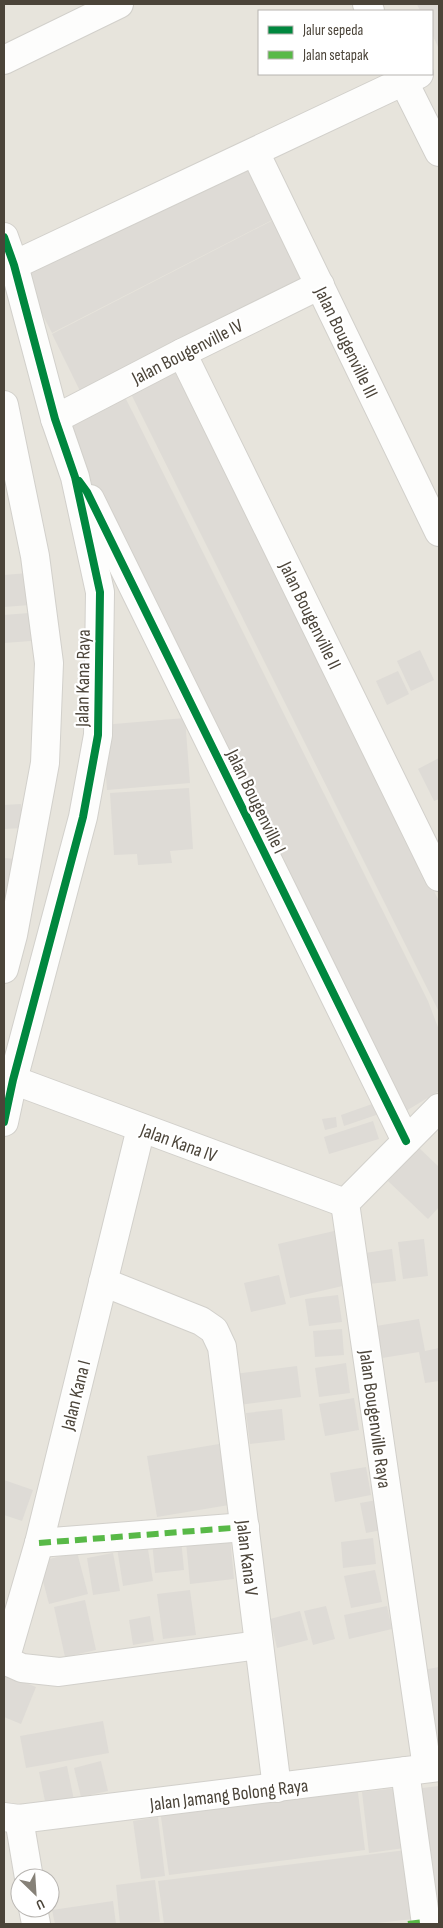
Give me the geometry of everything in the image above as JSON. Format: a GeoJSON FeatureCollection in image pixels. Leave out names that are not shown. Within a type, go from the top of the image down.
{"type":"FeatureCollection","features":[{"type":"Feature","properties":{"kind":"street"},"geometry":{"type":"LineString","coordinates":[[4,60],[119,4]]}},
{"type":"Feature","properties":{"kind":"street"},"geometry":{"type":"LineString","coordinates":[[14,266],[255,152],[408,76],[439,152]]}},
{"type":"Feature","properties":{"kind":"street","name":"Jalan Bougenville III"},"geometry":{"type":"LineString","coordinates":[[255,152],[439,532]]}},
{"type":"Feature","properties":{"kind":"street","name":"Jalan Kana Raya"},"geometry":{"type":"LineString","coordinates":[[4,237],[14,266],[55,419],[75,477],[100,592],[98,735],[83,817],[13,1080],[4,1122]]}},
{"type":"Feature","properties":{"kind":"street","name":"Jalan Bougenville IV"},"geometry":{"type":"LineString","coordinates":[[55,419],[182,353],[320,285]]}},
{"type":"Feature","properties":{"kind":"street","name":"Jalan Bougenville II"},"geometry":{"type":"LineString","coordinates":[[182,353],[439,877]]}},
{"type":"Feature","properties":{"kind":"street"},"geometry":{"type":"LineString","coordinates":[[4,405],[35,556],[49,663],[45,763],[13,935],[4,969]]}},
{"type":"Feature","properties":{"kind":"street","name":"Jalan Bougenville I"},"geometry":{"type":"LineString","coordinates":[[75,477],[87,492],[406,1141]]}},
{"type":"Feature","properties":{"kind":"street","name":"Jalan Kana IV"},"geometry":{"type":"LineString","coordinates":[[13,1080],[345,1203]]}},
{"type":"Feature","properties":{"kind":"street"},"geometry":{"type":"LineString","coordinates":[[345,1203],[439,1108]]}},
{"type":"Feature","properties":{"kind":"street","name":"Jalan Kana I"},"geometry":{"type":"LineString","coordinates":[[4,1660],[39,1543],[141,1128]]}},
{"type":"Feature","properties":{"kind":"street","name":"Jalan Bougenville Raya"},"geometry":{"type":"LineString","coordinates":[[345,1203],[424,1769],[420,1923]]}},
{"type":"Feature","properties":{"kind":"street","name":"Jalan Kana V"},"geometry":{"type":"LineString","coordinates":[[103,1282],[201,1321],[214,1330],[222,1346],[277,1788]]}},
{"type":"Feature","properties":{"kind":"street"},"geometry":{"type":"LineString","coordinates":[[39,1543],[245,1527]]}},
{"type":"Feature","properties":{"kind":"street"},"geometry":{"type":"LineString","coordinates":[[4,1660],[22,1668],[59,1672],[259,1645]]}},
{"type":"Feature","properties":{"kind":"street","name":"Jalan Jamang Bolong Raya"},"geometry":{"type":"LineString","coordinates":[[11,1818],[277,1788],[424,1769]]}},
{"type":"Feature","properties":{"kind":"street"},"geometry":{"type":"LineString","coordinates":[[11,1818],[26,1868]]}},
{"type":"Feature","properties":{"kind":"shaded area"},"geometry":{"type":"Polygon","coordinates":[[[4,4],[439,4],[439,1924],[4,1924],[4,4]]]}},
{"type":"Feature","properties":{"kind":"building"},"geometry":{"type":"Polygon","coordinates":[[[417,4],[439,4],[439,49],[433,36],[433,10],[420,10],[417,4]]]}},
{"type":"Feature","properties":{"kind":"building"},"geometry":{"type":"Polygon","coordinates":[[[249,156],[280,216],[52,333],[21,273],[249,156]]]}},
{"type":"Feature","properties":{"kind":"building"},"geometry":{"type":"Polygon","coordinates":[[[279,217],[310,278],[82,395],[52,334],[279,217]]]}},
{"type":"Feature","properties":{"kind":"building"},"geometry":{"type":"Polygon","coordinates":[[[173,368],[439,901],[439,1012],[129,390],[173,368]]]}},
{"type":"Feature","properties":{"kind":"building"},"geometry":{"type":"Polygon","coordinates":[[[122,391],[428,1001],[439,1030],[439,1091],[406,1111],[59,422],[122,391]]]}},
{"type":"Feature","properties":{"kind":"building"},"geometry":{"type":"Polygon","coordinates":[[[28,573],[30,605],[4,607],[4,575],[28,573]]]}},
{"type":"Feature","properties":{"kind":"building"},"geometry":{"type":"Polygon","coordinates":[[[29,613],[31,641],[4,643],[4,615],[29,613]]]}},
{"type":"Feature","properties":{"kind":"building"},"geometry":{"type":"Polygon","coordinates":[[[420,650],[434,680],[411,691],[397,661],[420,650]]]}},
{"type":"Feature","properties":{"kind":"building"},"geometry":{"type":"Polygon","coordinates":[[[398,671],[409,694],[387,705],[376,681],[398,671]]]}},
{"type":"Feature","properties":{"kind":"building"},"geometry":{"type":"Polygon","coordinates":[[[185,718],[190,783],[107,790],[102,725],[185,718]]]}},
{"type":"Feature","properties":{"kind":"building"},"geometry":{"type":"Polygon","coordinates":[[[439,758],[439,799],[434,801],[418,769],[439,758]]]}},
{"type":"Feature","properties":{"kind":"building"},"geometry":{"type":"Polygon","coordinates":[[[189,788],[193,849],[170,851],[172,863],[138,865],[137,854],[114,855],[110,793],[189,788]]]}},
{"type":"Feature","properties":{"kind":"building"},"geometry":{"type":"Polygon","coordinates":[[[21,804],[22,828],[4,829],[4,805],[21,804]]]}},
{"type":"Feature","properties":{"kind":"building"},"geometry":{"type":"Polygon","coordinates":[[[4,858],[16,859],[11,900],[4,899],[4,858]]]}},
{"type":"Feature","properties":{"kind":"building"},"geometry":{"type":"Polygon","coordinates":[[[375,1103],[379,1114],[344,1126],[341,1115],[375,1103]]]}},
{"type":"Feature","properties":{"kind":"building"},"geometry":{"type":"Polygon","coordinates":[[[336,1117],[337,1127],[325,1130],[322,1119],[336,1117]]]}},
{"type":"Feature","properties":{"kind":"building"},"geometry":{"type":"Polygon","coordinates":[[[373,1121],[379,1139],[329,1154],[324,1137],[373,1121]]]}},
{"type":"Feature","properties":{"kind":"building"},"geometry":{"type":"Polygon","coordinates":[[[419,1148],[439,1167],[439,1207],[428,1219],[388,1181],[419,1148]]]}},
{"type":"Feature","properties":{"kind":"building"},"geometry":{"type":"Polygon","coordinates":[[[334,1231],[347,1285],[290,1298],[278,1244],[334,1231]]]}},
{"type":"Feature","properties":{"kind":"building"},"geometry":{"type":"Polygon","coordinates":[[[424,1239],[428,1276],[403,1279],[398,1242],[424,1239]]]}},
{"type":"Feature","properties":{"kind":"building"},"geometry":{"type":"Polygon","coordinates":[[[392,1249],[396,1281],[369,1284],[365,1253],[392,1249]]]}},
{"type":"Feature","properties":{"kind":"building"},"geometry":{"type":"Polygon","coordinates":[[[279,1275],[286,1304],[251,1312],[244,1283],[279,1275]]]}},
{"type":"Feature","properties":{"kind":"building"},"geometry":{"type":"Polygon","coordinates":[[[338,1295],[342,1322],[309,1326],[305,1299],[338,1295]]]}},
{"type":"Feature","properties":{"kind":"building"},"geometry":{"type":"Polygon","coordinates":[[[419,1319],[425,1351],[439,1348],[439,1381],[425,1383],[419,1352],[382,1358],[376,1326],[419,1319]]]}},
{"type":"Feature","properties":{"kind":"building"},"geometry":{"type":"Polygon","coordinates":[[[342,1329],[344,1355],[315,1357],[313,1331],[342,1329]]]}},
{"type":"Feature","properties":{"kind":"building"},"geometry":{"type":"Polygon","coordinates":[[[346,1363],[350,1393],[319,1397],[315,1368],[346,1363]]]}},
{"type":"Feature","properties":{"kind":"building"},"geometry":{"type":"Polygon","coordinates":[[[297,1366],[301,1397],[239,1405],[234,1374],[297,1366]]]}},
{"type":"Feature","properties":{"kind":"building"},"geometry":{"type":"Polygon","coordinates":[[[354,1398],[359,1430],[325,1436],[319,1404],[354,1398]]]}},
{"type":"Feature","properties":{"kind":"building"},"geometry":{"type":"Polygon","coordinates":[[[282,1409],[285,1440],[250,1444],[246,1413],[282,1409]]]}},
{"type":"Feature","properties":{"kind":"building"},"geometry":{"type":"Polygon","coordinates":[[[219,1444],[229,1505],[157,1517],[147,1456],[219,1444]]]}},
{"type":"Feature","properties":{"kind":"building"},"geometry":{"type":"Polygon","coordinates":[[[366,1467],[371,1495],[335,1502],[330,1473],[366,1467]]]}},
{"type":"Feature","properties":{"kind":"building"},"geometry":{"type":"Polygon","coordinates":[[[4,1480],[33,1490],[22,1521],[4,1515],[4,1480]]]}},
{"type":"Feature","properties":{"kind":"building"},"geometry":{"type":"Polygon","coordinates":[[[377,1500],[382,1530],[366,1533],[360,1503],[377,1500]]]}},
{"type":"Feature","properties":{"kind":"building"},"geometry":{"type":"Polygon","coordinates":[[[230,1537],[234,1579],[190,1584],[186,1542],[230,1537]]]}},
{"type":"Feature","properties":{"kind":"building"},"geometry":{"type":"Polygon","coordinates":[[[373,1538],[376,1564],[343,1568],[341,1542],[373,1538]]]}},
{"type":"Feature","properties":{"kind":"building"},"geometry":{"type":"Polygon","coordinates":[[[181,1539],[184,1570],[155,1573],[152,1541],[181,1539]]]}},
{"type":"Feature","properties":{"kind":"building"},"geometry":{"type":"Polygon","coordinates":[[[147,1543],[153,1581],[123,1586],[117,1548],[147,1543]]]}},
{"type":"Feature","properties":{"kind":"building"},"geometry":{"type":"Polygon","coordinates":[[[77,1552],[88,1594],[49,1604],[38,1562],[77,1552]]]}},
{"type":"Feature","properties":{"kind":"building"},"geometry":{"type":"Polygon","coordinates":[[[113,1553],[120,1591],[93,1595],[87,1558],[113,1553]]]}},
{"type":"Feature","properties":{"kind":"building"},"geometry":{"type":"Polygon","coordinates":[[[375,1570],[382,1602],[351,1608],[344,1576],[375,1570]]]}},
{"type":"Feature","properties":{"kind":"building"},"geometry":{"type":"Polygon","coordinates":[[[190,1590],[196,1635],[163,1639],[157,1594],[190,1590]]]}},
{"type":"Feature","properties":{"kind":"building"},"geometry":{"type":"Polygon","coordinates":[[[85,1600],[96,1650],[65,1657],[54,1607],[85,1600]]]}},
{"type":"Feature","properties":{"kind":"building"},"geometry":{"type":"Polygon","coordinates":[[[326,1606],[335,1639],[313,1645],[304,1611],[326,1606]]]}},
{"type":"Feature","properties":{"kind":"building"},"geometry":{"type":"Polygon","coordinates":[[[387,1606],[392,1629],[349,1639],[344,1615],[387,1606]]]}},
{"type":"Feature","properties":{"kind":"building"},"geometry":{"type":"Polygon","coordinates":[[[300,1611],[308,1640],[277,1648],[270,1619],[300,1611]]]}},
{"type":"Feature","properties":{"kind":"building"},"geometry":{"type":"Polygon","coordinates":[[[150,1616],[154,1641],[133,1645],[129,1620],[150,1616]]]}},
{"type":"Feature","properties":{"kind":"building"},"geometry":{"type":"Polygon","coordinates":[[[439,1667],[439,1747],[432,1748],[418,1671],[439,1667]]]}},
{"type":"Feature","properties":{"kind":"building"},"geometry":{"type":"Polygon","coordinates":[[[4,1674],[36,1687],[21,1724],[4,1717],[4,1674]]]}},
{"type":"Feature","properties":{"kind":"building"},"geometry":{"type":"Polygon","coordinates":[[[103,1721],[109,1753],[26,1768],[20,1736],[103,1721]]]}},
{"type":"Feature","properties":{"kind":"building"},"geometry":{"type":"Polygon","coordinates":[[[101,1761],[108,1791],[81,1797],[74,1768],[101,1761]]]}},
{"type":"Feature","properties":{"kind":"building"},"geometry":{"type":"Polygon","coordinates":[[[67,1766],[74,1800],[46,1806],[39,1772],[67,1766]]]}},
{"type":"Feature","properties":{"kind":"building"},"geometry":{"type":"Polygon","coordinates":[[[357,1785],[365,1850],[169,1875],[160,1810],[357,1785]]]}},
{"type":"Feature","properties":{"kind":"building"},"geometry":{"type":"Polygon","coordinates":[[[439,1786],[439,1924],[414,1789],[439,1786]]]}},
{"type":"Feature","properties":{"kind":"building"},"geometry":{"type":"Polygon","coordinates":[[[397,1788],[404,1848],[369,1853],[362,1792],[397,1788]]]}},
{"type":"Feature","properties":{"kind":"building"},"geometry":{"type":"Polygon","coordinates":[[[158,1817],[165,1876],[141,1879],[133,1821],[158,1817]]]}},
{"type":"Feature","properties":{"kind":"building"},"geometry":{"type":"Polygon","coordinates":[[[406,1850],[414,1919],[367,1924],[164,1924],[158,1881],[406,1850]]]}},
{"type":"Feature","properties":{"kind":"building"},"geometry":{"type":"Polygon","coordinates":[[[155,1880],[160,1922],[120,1924],[116,1885],[155,1880]]]}},
{"type":"Feature","properties":{"kind":"building"},"geometry":{"type":"Polygon","coordinates":[[[113,1901],[116,1924],[55,1924],[54,1918],[60,1918],[60,1909],[113,1901]]]}},
{"type":"Feature","properties":{"kind":"marked path"},"geometry":{"type":"LineString","coordinates":[[39,1543],[245,1527]]}},
{"type":"Feature","properties":{"kind":"marked path"},"geometry":{"type":"LineString","coordinates":[[408,1924],[425,1922]]}},
{"type":"Feature","properties":{"kind":"cycle path"},"geometry":{"type":"LineString","coordinates":[[4,237],[14,265],[55,419],[75,477],[100,592],[98,735],[83,817],[13,1080],[4,1122]]}},
{"type":"Feature","properties":{"kind":"cycle path"},"geometry":{"type":"LineString","coordinates":[[79,481],[87,492],[406,1141]]}}]}
